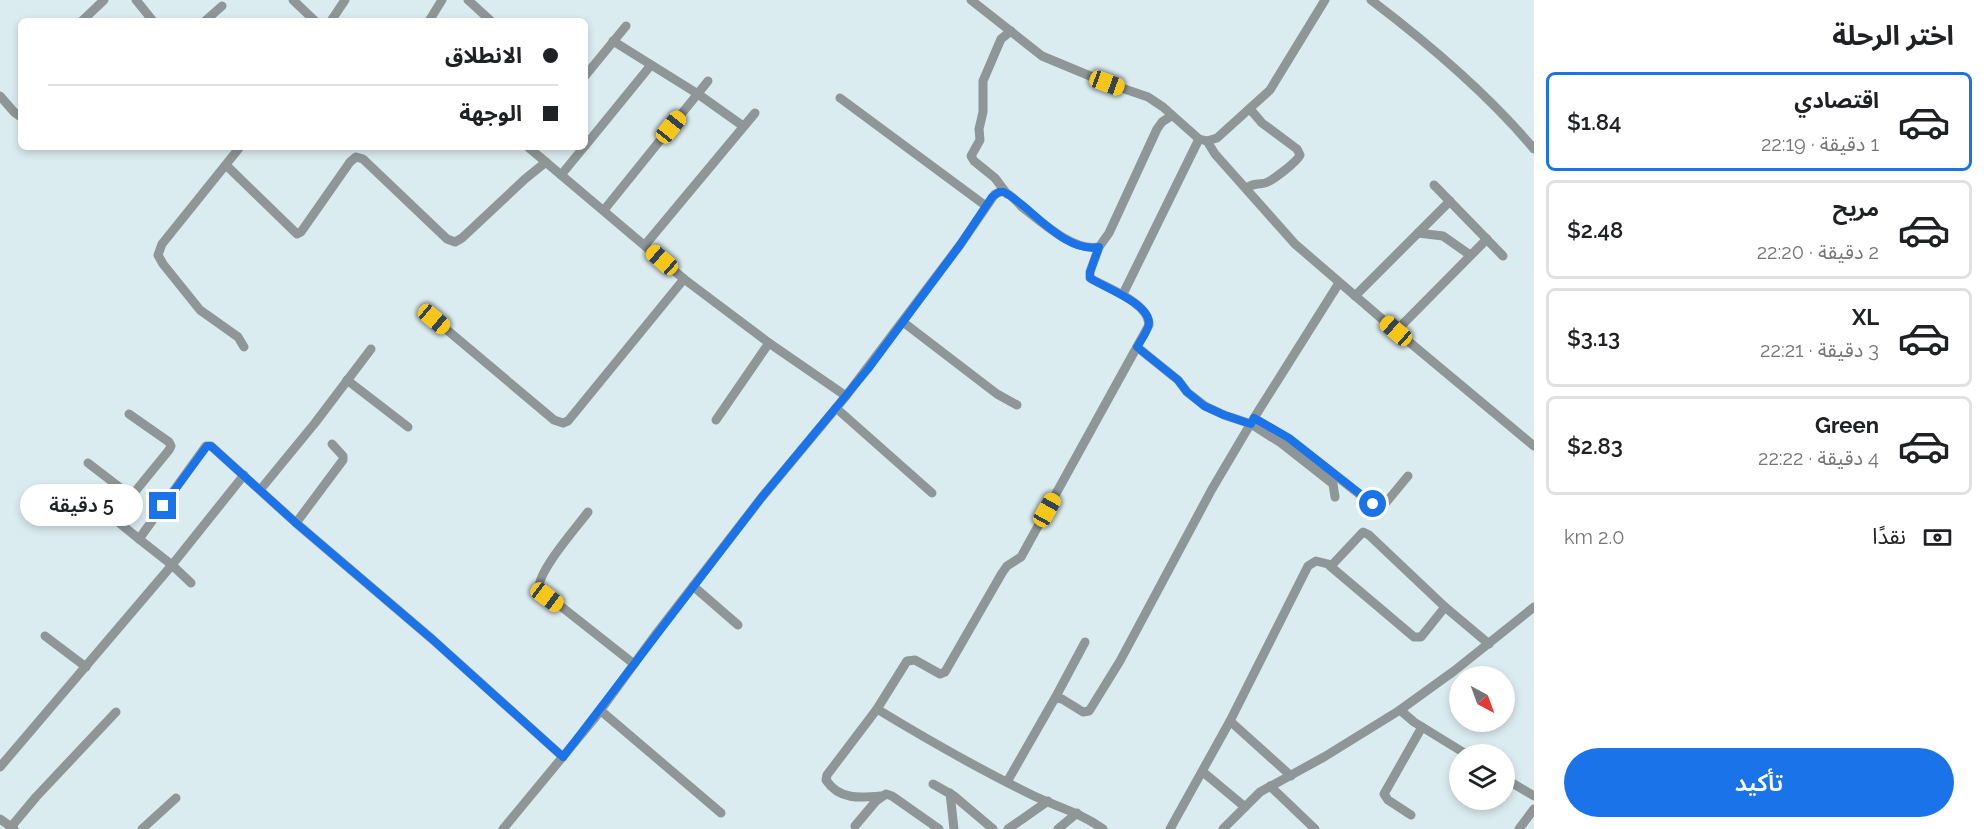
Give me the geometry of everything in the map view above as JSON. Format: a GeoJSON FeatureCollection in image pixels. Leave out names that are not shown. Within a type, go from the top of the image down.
{"type":"FeatureCollection","features":[{"type":"Feature","properties":{"kind":"street"},"geometry":{"type":"LineString","coordinates":[[85,18],[104,0]]}},
{"type":"Feature","properties":{"kind":"street"},"geometry":{"type":"LineString","coordinates":[[135,0],[150,18]]}},
{"type":"Feature","properties":{"kind":"street"},"geometry":{"type":"LineString","coordinates":[[293,0],[312,18]]}},
{"type":"Feature","properties":{"kind":"street"},"geometry":{"type":"LineString","coordinates":[[333,18],[345,0]]}},
{"type":"Feature","properties":{"kind":"street"},"geometry":{"type":"LineString","coordinates":[[431,18],[442,0]]}},
{"type":"Feature","properties":{"kind":"street"},"geometry":{"type":"LineString","coordinates":[[468,0],[487,18]]}},
{"type":"Feature","properties":{"kind":"street"},"geometry":{"type":"LineString","coordinates":[[971,0],[1042,56],[1148,97],[1163,107],[1171,116],[1203,140],[1295,244],[1534,446]]}},
{"type":"Feature","properties":{"kind":"street"},"geometry":{"type":"LineString","coordinates":[[1203,140],[1217,138],[1270,90],[1325,0]]}},
{"type":"Feature","properties":{"kind":"street"},"geometry":{"type":"LineString","coordinates":[[1371,0],[1454,68],[1505,117],[1534,149]]}},
{"type":"Feature","properties":{"kind":"street"},"geometry":{"type":"LineString","coordinates":[[208,18],[222,6]]}},
{"type":"Feature","properties":{"kind":"street"},"geometry":{"type":"LineString","coordinates":[[588,72],[626,26]]}},
{"type":"Feature","properties":{"kind":"street"},"geometry":{"type":"LineString","coordinates":[[1011,31],[1001,39],[983,81],[980,140],[971,156],[976,164],[995,178],[1007,194],[1054,232],[1083,246],[1099,247]]}},
{"type":"Feature","properties":{"kind":"street"},"geometry":{"type":"LineString","coordinates":[[613,41],[698,94],[743,126]]}},
{"type":"Feature","properties":{"kind":"street"},"geometry":{"type":"LineString","coordinates":[[588,143],[651,65]]}},
{"type":"Feature","properties":{"kind":"street"},"geometry":{"type":"LineString","coordinates":[[604,210],[708,81]]}},
{"type":"Feature","properties":{"kind":"street"},"geometry":{"type":"LineString","coordinates":[[0,96],[18,115]]}},
{"type":"Feature","properties":{"kind":"street"},"geometry":{"type":"LineString","coordinates":[[840,98],[986,206]]}},
{"type":"Feature","properties":{"kind":"street"},"geometry":{"type":"LineString","coordinates":[[1247,188],[1254,183],[1268,182],[1295,163],[1300,155],[1297,149],[1262,123],[1250,109]]}},
{"type":"Feature","properties":{"kind":"street"},"geometry":{"type":"LineString","coordinates":[[645,245],[755,113]]}},
{"type":"Feature","properties":{"kind":"street"},"geometry":{"type":"LineString","coordinates":[[939,829],[892,796],[886,794],[847,796],[833,789],[826,780],[829,771],[877,709],[909,660],[918,661],[940,674],[945,672],[1002,573],[1021,556],[1147,329],[1149,320],[1142,309],[1123,294],[1089,276],[1099,247],[1109,233],[1157,129],[1171,116]]}},
{"type":"Feature","properties":{"kind":"street"},"geometry":{"type":"LineString","coordinates":[[1123,294],[1203,140]]}},
{"type":"Feature","properties":{"kind":"street"},"geometry":{"type":"LineString","coordinates":[[238,150],[162,244],[158,255],[200,310],[238,337],[244,347]]}},
{"type":"Feature","properties":{"kind":"street"},"geometry":{"type":"LineString","coordinates":[[532,150],[684,279],[768,343],[846,396]]}},
{"type":"Feature","properties":{"kind":"street"},"geometry":{"type":"LineString","coordinates":[[561,175],[582,150]]}},
{"type":"Feature","properties":{"kind":"street"},"geometry":{"type":"LineString","coordinates":[[226,165],[297,234],[301,232],[350,162],[356,157],[363,159],[454,242],[462,238],[533,171],[546,162]]}},
{"type":"Feature","properties":{"kind":"street"},"geometry":{"type":"LineString","coordinates":[[1434,185],[1503,255]]}},
{"type":"Feature","properties":{"kind":"street"},"geometry":{"type":"LineString","coordinates":[[503,829],[600,710],[762,497],[846,396],[960,245],[995,194],[999,192],[1007,194]]}},
{"type":"Feature","properties":{"kind":"street"},"geometry":{"type":"LineString","coordinates":[[1355,296],[1450,201]]}},
{"type":"Feature","properties":{"kind":"street"},"geometry":{"type":"LineString","coordinates":[[1418,232],[1443,236],[1470,255]]}},
{"type":"Feature","properties":{"kind":"street"},"geometry":{"type":"LineString","coordinates":[[1396,331],[1487,239]]}},
{"type":"Feature","properties":{"kind":"street"},"geometry":{"type":"LineString","coordinates":[[434,319],[554,420],[563,423],[568,421],[684,279]]}},
{"type":"Feature","properties":{"kind":"street"},"geometry":{"type":"LineString","coordinates":[[1055,698],[1062,699],[1083,712],[1089,711],[1120,661],[1212,489],[1339,283]]}},
{"type":"Feature","properties":{"kind":"street"},"geometry":{"type":"LineString","coordinates":[[903,322],[997,394],[1017,405]]}},
{"type":"Feature","properties":{"kind":"street"},"geometry":{"type":"LineString","coordinates":[[716,420],[768,343]]}},
{"type":"Feature","properties":{"kind":"street"},"geometry":{"type":"LineString","coordinates":[[1137,347],[1178,380],[1187,392],[1204,406],[1224,415],[1252,421],[1289,438],[1360,496],[1376,506],[1384,505],[1408,476]]}},
{"type":"Feature","properties":{"kind":"street"},"geometry":{"type":"LineString","coordinates":[[261,490],[371,349]]}},
{"type":"Feature","properties":{"kind":"street"},"geometry":{"type":"LineString","coordinates":[[347,380],[408,427]]}},
{"type":"Feature","properties":{"kind":"street"},"geometry":{"type":"LineString","coordinates":[[836,408],[932,493]]}},
{"type":"Feature","properties":{"kind":"street"},"geometry":{"type":"LineString","coordinates":[[129,414],[169,442],[171,446],[115,518],[191,583]]}},
{"type":"Feature","properties":{"kind":"street"},"geometry":{"type":"LineString","coordinates":[[1252,421],[1330,480],[1334,487],[1335,497]]}},
{"type":"Feature","properties":{"kind":"street"},"geometry":{"type":"LineString","coordinates":[[296,523],[343,460],[343,456],[332,444]]}},
{"type":"Feature","properties":{"kind":"street"},"geometry":{"type":"LineString","coordinates":[[139,539],[207,446],[214,448],[563,757]]}},
{"type":"Feature","properties":{"kind":"street"},"geometry":{"type":"LineString","coordinates":[[88,464],[131,496]]}},
{"type":"Feature","properties":{"kind":"street"},"geometry":{"type":"LineString","coordinates":[[0,767],[172,565],[244,476]]}},
{"type":"Feature","properties":{"kind":"street"},"geometry":{"type":"LineString","coordinates":[[588,512],[549,564],[539,581],[539,589],[634,664]]}},
{"type":"Feature","properties":{"kind":"street"},"geometry":{"type":"LineString","coordinates":[[1330,566],[1360,534],[1366,532],[1445,607],[1489,644]]}},
{"type":"Feature","properties":{"kind":"street"},"geometry":{"type":"LineString","coordinates":[[1170,829],[1230,722],[1308,566],[1316,561],[1330,566],[1414,636],[1421,637],[1445,607]]}},
{"type":"Feature","properties":{"kind":"street"},"geometry":{"type":"LineString","coordinates":[[693,586],[738,626]]}},
{"type":"Feature","properties":{"kind":"street"},"geometry":{"type":"LineString","coordinates":[[1223,829],[1270,786],[1291,776],[1400,710],[1532,612]]}},
{"type":"Feature","properties":{"kind":"street"},"geometry":{"type":"LineString","coordinates":[[45,636],[86,667]]}},
{"type":"Feature","properties":{"kind":"street"},"geometry":{"type":"LineString","coordinates":[[1007,782],[1085,642]]}},
{"type":"Feature","properties":{"kind":"street"},"geometry":{"type":"LineString","coordinates":[[877,709],[942,748],[1007,782],[1077,813],[1103,829]]}},
{"type":"Feature","properties":{"kind":"street"},"geometry":{"type":"LineString","coordinates":[[600,710],[721,813]]}},
{"type":"Feature","properties":{"kind":"street"},"geometry":{"type":"LineString","coordinates":[[1400,710],[1450,744]]}},
{"type":"Feature","properties":{"kind":"street"},"geometry":{"type":"LineString","coordinates":[[0,819],[13,828],[49,783],[116,712]]}},
{"type":"Feature","properties":{"kind":"street"},"geometry":{"type":"LineString","coordinates":[[1230,722],[1291,776]]}},
{"type":"Feature","properties":{"kind":"street"},"geometry":{"type":"LineString","coordinates":[[1411,815],[1388,800],[1384,794],[1422,727]]}},
{"type":"Feature","properties":{"kind":"street"},"geometry":{"type":"LineString","coordinates":[[1203,772],[1245,807]]}},
{"type":"Feature","properties":{"kind":"street"},"geometry":{"type":"LineString","coordinates":[[933,784],[950,793],[993,829]]}},
{"type":"Feature","properties":{"kind":"street"},"geometry":{"type":"LineString","coordinates":[[1515,785],[1534,796]]}},
{"type":"Feature","properties":{"kind":"street"},"geometry":{"type":"LineString","coordinates":[[1270,786],[1315,829]]}},
{"type":"Feature","properties":{"kind":"street"},"geometry":{"type":"LineString","coordinates":[[950,793],[954,829]]}},
{"type":"Feature","properties":{"kind":"street"},"geometry":{"type":"LineString","coordinates":[[855,826],[881,796]]}},
{"type":"Feature","properties":{"kind":"street"},"geometry":{"type":"LineString","coordinates":[[142,829],[176,798]]}},
{"type":"Feature","properties":{"kind":"street"},"geometry":{"type":"LineString","coordinates":[[1008,829],[1047,801]]}},
{"type":"Feature","properties":{"kind":"street"},"geometry":{"type":"LineString","coordinates":[[1519,829],[1534,809]]}},
{"type":"Feature","properties":{"kind":"street"},"geometry":{"type":"LineString","coordinates":[[1058,829],[1077,813]]}},
{"type":"Feature","properties":{"kind":"route"},"geometry":{"type":"LineString","coordinates":[[163,506],[207,446],[211,446],[563,757],[762,497],[868,369],[960,245],[992,197],[999,192],[1007,194],[1054,232],[1083,246],[1099,247],[1090,278],[1123,294],[1142,309],[1149,320],[1149,325],[1137,347],[1178,380],[1187,392],[1212,410],[1251,424],[1254,418],[1289,438],[1373,504]]}}]}
